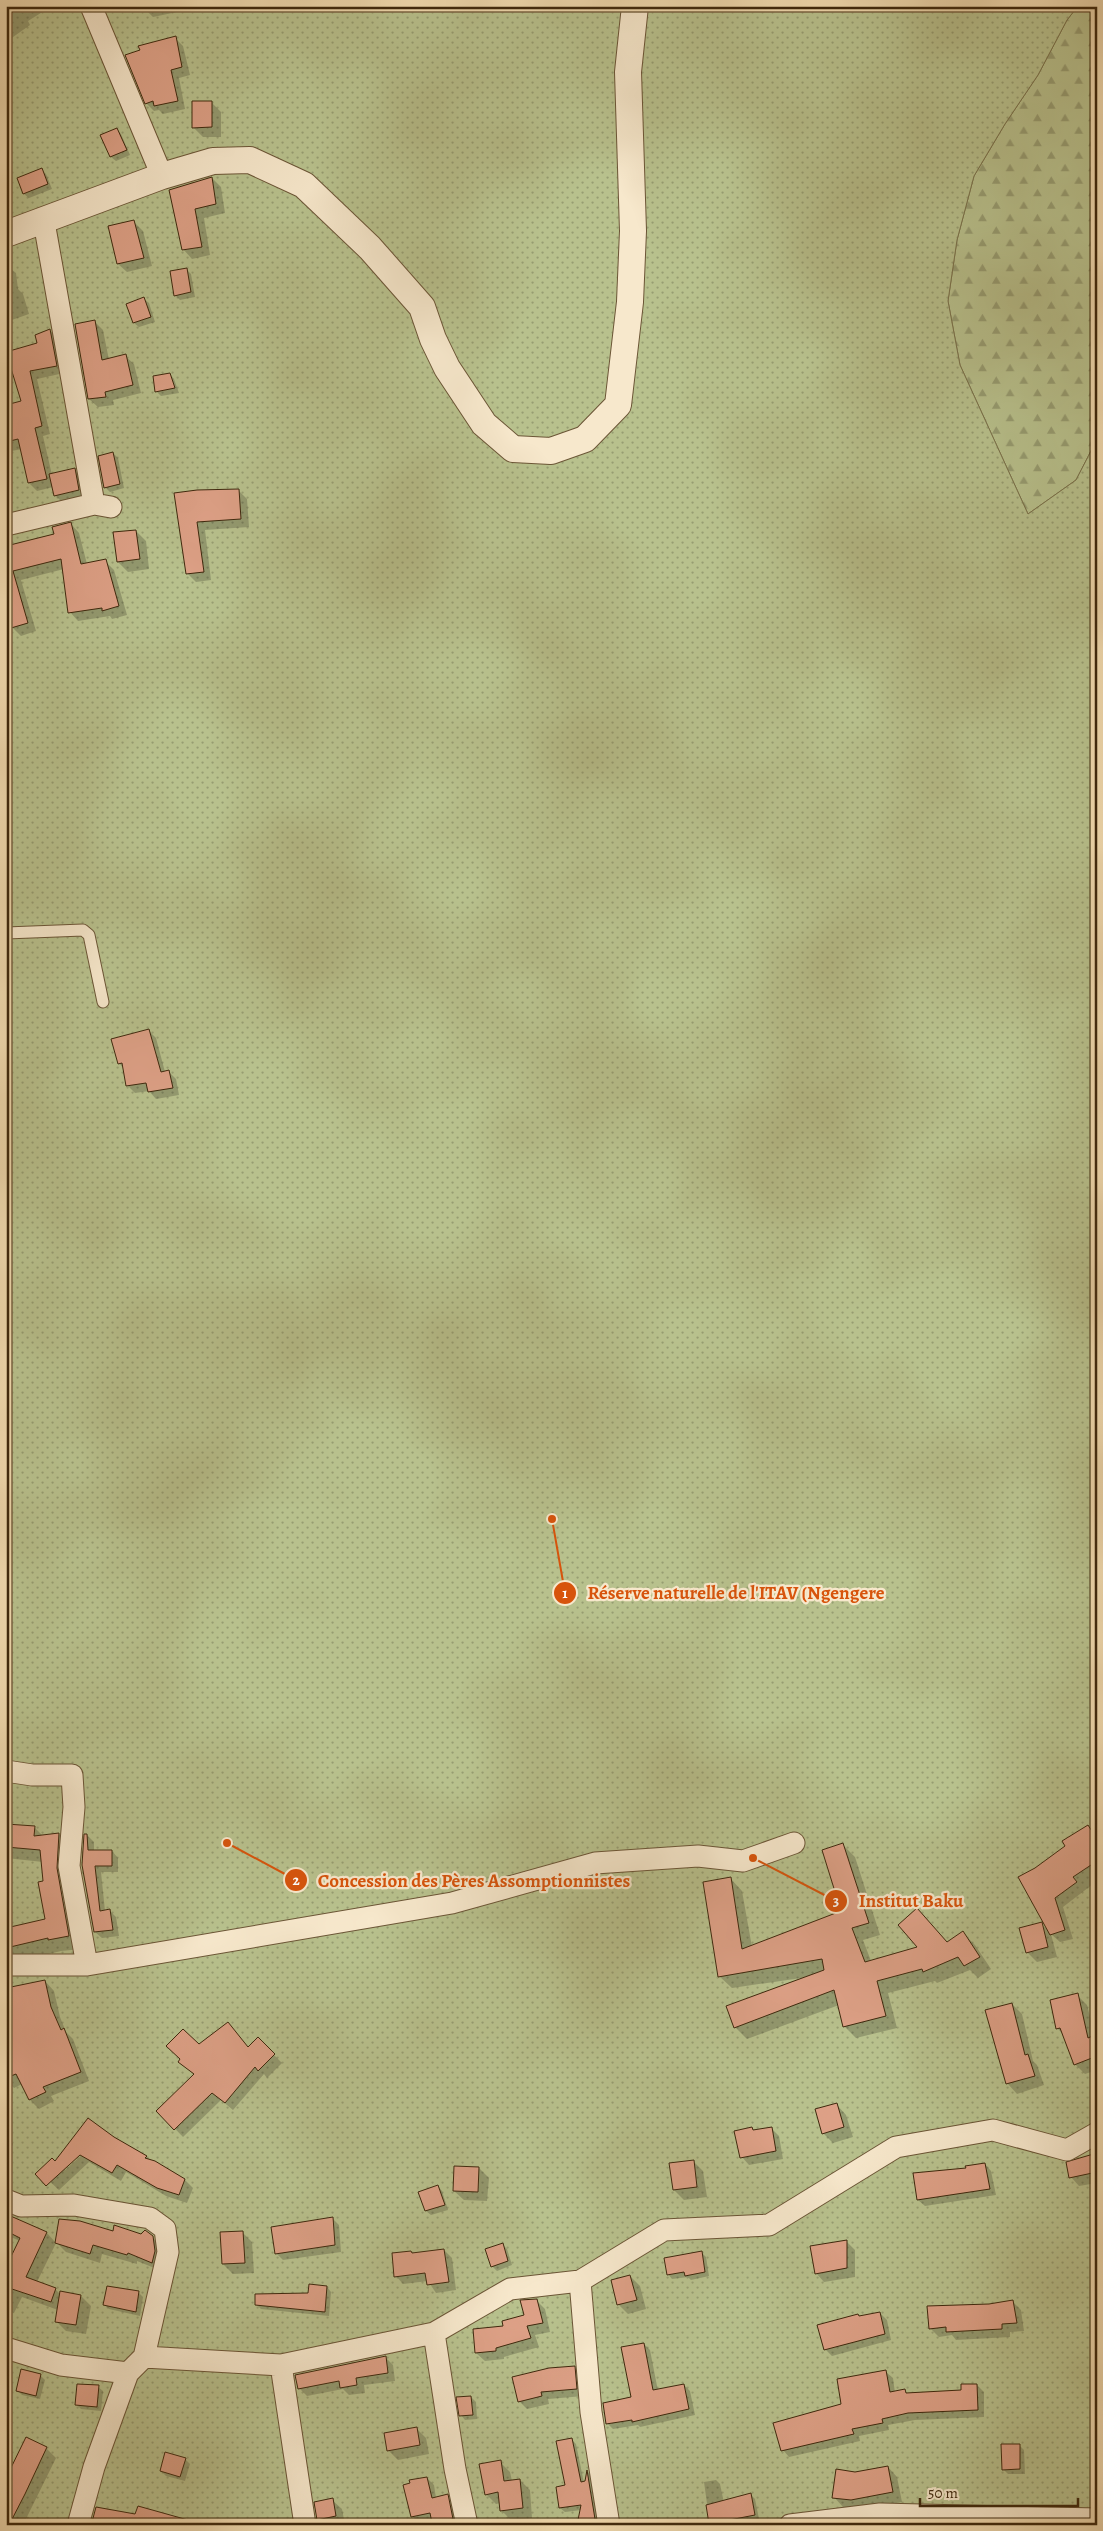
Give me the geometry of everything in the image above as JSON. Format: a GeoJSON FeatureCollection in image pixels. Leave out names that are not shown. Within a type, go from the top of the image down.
{"type":"FeatureCollection","features":[{"type":"Feature","properties":{"kind":"street"},"geometry":{"type":"LineString","coordinates":[[92,6],[162,176]]}},
{"type":"Feature","properties":{"kind":"street"},"geometry":{"type":"LineString","coordinates":[[6,234],[44,222],[162,176],[213,161],[250,160],[304,185],[370,248],[422,306],[433,339],[447,368],[484,424],[513,449],[551,451],[585,439],[618,404],[630,302],[633,231],[628,72],[635,6]]}},
{"type":"Feature","properties":{"kind":"street"},"geometry":{"type":"LineString","coordinates":[[6,525],[102,506],[44,222]]}},
{"type":"Feature","properties":{"kind":"street"},"geometry":{"type":"LineString","coordinates":[[6,1771],[32,1775],[72,1775],[74,1806],[69,1866],[87,1965]]}},
{"type":"Feature","properties":{"kind":"street"},"geometry":{"type":"LineString","coordinates":[[6,1964],[87,1965],[452,1903],[595,1863],[698,1856],[743,1861],[794,1843]]}},
{"type":"Feature","properties":{"kind":"street"},"geometry":{"type":"LineString","coordinates":[[144,2357],[281,2365],[434,2333],[510,2289],[580,2281],[664,2230],[769,2225],[896,2147],[993,2130],[1066,2150],[1097,2133]]}},
{"type":"Feature","properties":{"kind":"street"},"geometry":{"type":"LineString","coordinates":[[6,2200],[21,2206],[74,2205],[150,2218],[165,2229],[168,2252],[144,2357],[128,2373],[94,2467],[78,2525]]}},
{"type":"Feature","properties":{"kind":"street"},"geometry":{"type":"LineString","coordinates":[[580,2281],[591,2412],[608,2525]]}},
{"type":"Feature","properties":{"kind":"street"},"geometry":{"type":"LineString","coordinates":[[434,2333],[455,2469],[467,2525]]}},
{"type":"Feature","properties":{"kind":"street"},"geometry":{"type":"LineString","coordinates":[[6,2348],[62,2365],[128,2373]]}},
{"type":"Feature","properties":{"kind":"street"},"geometry":{"type":"LineString","coordinates":[[281,2365],[305,2525]]}},
{"type":"Feature","properties":{"kind":"street"},"geometry":{"type":"LineString","coordinates":[[790,2525],[880,2514],[1012,2521],[1097,2519]]}},
{"type":"Feature","properties":{"kind":"lane"},"geometry":{"type":"LineString","coordinates":[[6,933],[83,930],[89,935],[103,1002]]}},
{"type":"Feature","properties":{"kind":"green space"},"geometry":{"type":"Polygon","coordinates":[[[6,6],[1078,6],[1067,20],[1038,75],[1005,124],[974,176],[957,240],[948,301],[960,365],[1028,514],[1076,480],[1092,449],[1097,445],[1097,2525],[6,2525],[6,6]]]}},
{"type":"Feature","properties":{"kind":"green space"},"geometry":{"type":"Polygon","coordinates":[[[1078,6],[1097,6],[1097,445],[1092,449],[1076,480],[1028,514],[960,365],[948,301],[957,240],[974,176],[1005,124],[1038,75],[1067,20],[1078,6]]]}},
{"type":"Feature","properties":{"kind":"building"},"geometry":{"type":"Polygon","coordinates":[[[176,36],[182,67],[171,70],[178,101],[154,106],[153,101],[145,104],[125,55],[140,50],[138,46],[176,36]]]}},
{"type":"Feature","properties":{"kind":"building"},"geometry":{"type":"Polygon","coordinates":[[[192,101],[212,101],[212,127],[192,128],[192,101]]]}},
{"type":"Feature","properties":{"kind":"building"},"geometry":{"type":"Polygon","coordinates":[[[117,128],[127,150],[110,157],[100,135],[117,128]]]}},
{"type":"Feature","properties":{"kind":"building"},"geometry":{"type":"Polygon","coordinates":[[[42,168],[48,184],[23,194],[17,178],[42,168]]]}},
{"type":"Feature","properties":{"kind":"building"},"geometry":{"type":"Polygon","coordinates":[[[212,177],[216,204],[195,209],[202,247],[182,250],[169,190],[212,177]]]}},
{"type":"Feature","properties":{"kind":"building"},"geometry":{"type":"Polygon","coordinates":[[[134,220],[144,258],[117,264],[108,226],[134,220]]]}},
{"type":"Feature","properties":{"kind":"building"},"geometry":{"type":"Polygon","coordinates":[[[187,268],[191,292],[174,296],[170,271],[187,268]]]}},
{"type":"Feature","properties":{"kind":"building"},"geometry":{"type":"Polygon","coordinates":[[[144,297],[151,317],[133,323],[126,304],[144,297]]]}},
{"type":"Feature","properties":{"kind":"building"},"geometry":{"type":"Polygon","coordinates":[[[95,320],[102,360],[126,354],[133,385],[105,392],[106,397],[88,399],[75,324],[95,320]]]}},
{"type":"Feature","properties":{"kind":"building"},"geometry":{"type":"Polygon","coordinates":[[[50,329],[57,366],[30,371],[42,426],[35,428],[47,479],[28,483],[18,439],[6,442],[6,405],[21,401],[6,352],[37,343],[35,335],[50,329]]]}},
{"type":"Feature","properties":{"kind":"building"},"geometry":{"type":"Polygon","coordinates":[[[170,373],[175,388],[155,392],[153,376],[170,373]]]}},
{"type":"Feature","properties":{"kind":"building"},"geometry":{"type":"Polygon","coordinates":[[[113,452],[120,484],[104,488],[98,456],[113,452]]]}},
{"type":"Feature","properties":{"kind":"building"},"geometry":{"type":"Polygon","coordinates":[[[75,468],[79,490],[54,496],[49,474],[75,468]]]}},
{"type":"Feature","properties":{"kind":"building"},"geometry":{"type":"Polygon","coordinates":[[[239,489],[241,519],[197,522],[204,572],[186,574],[174,493],[197,490],[239,489]]]}},
{"type":"Feature","properties":{"kind":"building"},"geometry":{"type":"Polygon","coordinates":[[[71,522],[81,564],[106,559],[119,606],[102,611],[102,608],[68,613],[61,559],[13,571],[28,623],[11,628],[6,610],[6,546],[54,534],[52,527],[71,522]]]}},
{"type":"Feature","properties":{"kind":"building"},"geometry":{"type":"Polygon","coordinates":[[[136,530],[140,559],[117,562],[113,532],[136,530]]]}},
{"type":"Feature","properties":{"kind":"building"},"geometry":{"type":"Polygon","coordinates":[[[149,1029],[161,1072],[169,1070],[173,1088],[148,1092],[146,1083],[126,1086],[122,1063],[118,1064],[111,1039],[149,1029]]]}},
{"type":"Feature","properties":{"kind":"building"},"geometry":{"type":"Polygon","coordinates":[[[6,1824],[35,1826],[34,1836],[59,1833],[57,1868],[69,1936],[48,1940],[48,1938],[6,1948],[6,1928],[45,1919],[38,1882],[43,1881],[40,1850],[6,1847],[6,1824]]]}},
{"type":"Feature","properties":{"kind":"building"},"geometry":{"type":"Polygon","coordinates":[[[1088,1825],[1097,1839],[1097,1861],[1073,1877],[1077,1882],[1055,1898],[1065,1930],[1050,1935],[1018,1877],[1035,1868],[1065,1846],[1062,1841],[1088,1825]]]}},
{"type":"Feature","properties":{"kind":"building"},"geometry":{"type":"Polygon","coordinates":[[[84,1834],[87,1834],[88,1850],[112,1850],[112,1866],[95,1866],[100,1911],[110,1909],[113,1930],[94,1932],[82,1865],[84,1834]]]}},
{"type":"Feature","properties":{"kind":"building"},"geometry":{"type":"Polygon","coordinates":[[[843,1843],[869,1923],[852,1928],[865,1962],[917,1947],[898,1925],[917,1908],[947,1942],[963,1931],[980,1957],[964,1966],[958,1957],[923,1972],[922,1969],[877,1981],[886,2016],[843,2027],[834,1990],[734,2028],[726,2006],[824,1970],[822,1959],[718,1977],[703,1882],[731,1877],[742,1949],[841,1911],[822,1850],[843,1843]]]}},
{"type":"Feature","properties":{"kind":"building"},"geometry":{"type":"Polygon","coordinates":[[[1042,1922],[1048,1947],[1026,1953],[1019,1928],[1042,1922]]]}},
{"type":"Feature","properties":{"kind":"building"},"geometry":{"type":"Polygon","coordinates":[[[45,1980],[51,2007],[61,2030],[64,2028],[81,2072],[43,2087],[46,2092],[29,2100],[16,2074],[6,2078],[6,1988],[45,1980]]]}},
{"type":"Feature","properties":{"kind":"building"},"geometry":{"type":"Polygon","coordinates":[[[1078,1993],[1088,2038],[1097,2034],[1097,2056],[1074,2065],[1060,2028],[1056,2029],[1050,2000],[1078,1993]]]}},
{"type":"Feature","properties":{"kind":"building"},"geometry":{"type":"Polygon","coordinates":[[[1012,2003],[1025,2055],[1028,2054],[1035,2076],[1006,2084],[985,2010],[1012,2003]]]}},
{"type":"Feature","properties":{"kind":"building"},"geometry":{"type":"Polygon","coordinates":[[[228,2022],[248,2047],[258,2037],[275,2054],[258,2071],[255,2067],[225,2103],[212,2093],[174,2130],[156,2111],[194,2074],[178,2062],[180,2059],[166,2046],[183,2029],[199,2044],[228,2022]]]}},
{"type":"Feature","properties":{"kind":"building"},"geometry":{"type":"Polygon","coordinates":[[[837,2103],[844,2127],[822,2134],[815,2109],[837,2103]]]}},
{"type":"Feature","properties":{"kind":"building"},"geometry":{"type":"Polygon","coordinates":[[[88,2118],[114,2137],[147,2156],[145,2158],[155,2161],[185,2179],[179,2195],[157,2188],[117,2165],[112,2173],[80,2155],[46,2186],[35,2174],[52,2158],[55,2161],[88,2118]]]}},
{"type":"Feature","properties":{"kind":"building"},"geometry":{"type":"Polygon","coordinates":[[[752,2127],[753,2130],[772,2127],[776,2151],[740,2158],[734,2131],[752,2127]]]}},
{"type":"Feature","properties":{"kind":"building"},"geometry":{"type":"Polygon","coordinates":[[[1097,2153],[1097,2172],[1069,2178],[1066,2162],[1097,2153]]]}},
{"type":"Feature","properties":{"kind":"building"},"geometry":{"type":"Polygon","coordinates":[[[694,2160],[697,2187],[673,2190],[669,2163],[694,2160]]]}},
{"type":"Feature","properties":{"kind":"building"},"geometry":{"type":"Polygon","coordinates":[[[985,2163],[990,2189],[917,2200],[913,2173],[966,2168],[965,2166],[985,2163]]]}},
{"type":"Feature","properties":{"kind":"building"},"geometry":{"type":"Polygon","coordinates":[[[454,2166],[479,2167],[478,2192],[453,2191],[454,2166]]]}},
{"type":"Feature","properties":{"kind":"building"},"geometry":{"type":"Polygon","coordinates":[[[438,2185],[445,2205],[425,2211],[418,2192],[438,2185]]]}},
{"type":"Feature","properties":{"kind":"building"},"geometry":{"type":"Polygon","coordinates":[[[6,2214],[47,2232],[26,2277],[56,2288],[51,2302],[6,2287],[6,2267],[20,2238],[6,2231],[6,2214]]]}},
{"type":"Feature","properties":{"kind":"building"},"geometry":{"type":"Polygon","coordinates":[[[333,2217],[335,2245],[275,2254],[271,2227],[333,2217]]]}},
{"type":"Feature","properties":{"kind":"building"},"geometry":{"type":"Polygon","coordinates":[[[59,2219],[80,2221],[113,2231],[114,2225],[141,2234],[145,2230],[153,2236],[155,2251],[152,2263],[128,2253],[127,2255],[93,2245],[90,2254],[55,2243],[59,2219]]]}},
{"type":"Feature","properties":{"kind":"building"},"geometry":{"type":"Polygon","coordinates":[[[243,2231],[245,2263],[222,2264],[220,2232],[243,2231]]]}},
{"type":"Feature","properties":{"kind":"building"},"geometry":{"type":"Polygon","coordinates":[[[847,2240],[847,2268],[815,2274],[810,2246],[847,2240]]]}},
{"type":"Feature","properties":{"kind":"building"},"geometry":{"type":"Polygon","coordinates":[[[503,2243],[508,2261],[491,2267],[485,2249],[503,2243]]]}},
{"type":"Feature","properties":{"kind":"building"},"geometry":{"type":"Polygon","coordinates":[[[444,2249],[449,2282],[427,2285],[425,2273],[394,2277],[392,2253],[411,2251],[412,2253],[444,2249]]]}},
{"type":"Feature","properties":{"kind":"building"},"geometry":{"type":"Polygon","coordinates":[[[702,2251],[705,2272],[685,2276],[684,2272],[667,2275],[664,2258],[702,2251]]]}},
{"type":"Feature","properties":{"kind":"building"},"geometry":{"type":"Polygon","coordinates":[[[630,2275],[637,2300],[617,2305],[611,2280],[630,2275]]]}},
{"type":"Feature","properties":{"kind":"building"},"geometry":{"type":"Polygon","coordinates":[[[309,2284],[327,2286],[325,2312],[255,2305],[255,2294],[308,2293],[309,2284]]]}},
{"type":"Feature","properties":{"kind":"building"},"geometry":{"type":"Polygon","coordinates":[[[107,2286],[139,2291],[136,2312],[103,2305],[107,2286]]]}},
{"type":"Feature","properties":{"kind":"building"},"geometry":{"type":"Polygon","coordinates":[[[60,2291],[81,2295],[76,2325],[55,2322],[60,2291]]]}},
{"type":"Feature","properties":{"kind":"building"},"geometry":{"type":"Polygon","coordinates":[[[537,2299],[543,2323],[527,2326],[531,2338],[496,2348],[496,2351],[475,2353],[473,2329],[503,2326],[502,2321],[524,2315],[520,2300],[537,2299]]]}},
{"type":"Feature","properties":{"kind":"building"},"geometry":{"type":"Polygon","coordinates":[[[1013,2300],[1017,2323],[1002,2324],[1002,2329],[946,2332],[946,2327],[929,2329],[927,2306],[989,2304],[1013,2300]]]}},
{"type":"Feature","properties":{"kind":"building"},"geometry":{"type":"Polygon","coordinates":[[[880,2312],[885,2334],[824,2350],[817,2325],[858,2314],[859,2316],[880,2312]]]}},
{"type":"Feature","properties":{"kind":"building"},"geometry":{"type":"Polygon","coordinates":[[[644,2343],[653,2390],[684,2384],[689,2409],[632,2422],[632,2420],[606,2424],[603,2403],[631,2397],[621,2347],[644,2343]]]}},
{"type":"Feature","properties":{"kind":"building"},"geometry":{"type":"Polygon","coordinates":[[[386,2356],[388,2373],[356,2378],[357,2385],[340,2388],[339,2381],[298,2389],[295,2375],[386,2356]]]}},
{"type":"Feature","properties":{"kind":"building"},"geometry":{"type":"Polygon","coordinates":[[[575,2366],[577,2389],[541,2392],[542,2396],[518,2402],[512,2377],[549,2368],[575,2366]]]}},
{"type":"Feature","properties":{"kind":"building"},"geometry":{"type":"Polygon","coordinates":[[[21,2369],[41,2374],[36,2396],[16,2391],[21,2369]]]}},
{"type":"Feature","properties":{"kind":"building"},"geometry":{"type":"Polygon","coordinates":[[[886,2370],[890,2392],[905,2389],[906,2393],[961,2390],[961,2384],[977,2384],[978,2410],[908,2413],[882,2419],[883,2423],[852,2429],[854,2434],[781,2451],[773,2423],[841,2404],[837,2379],[886,2370]]]}},
{"type":"Feature","properties":{"kind":"building"},"geometry":{"type":"Polygon","coordinates":[[[77,2384],[99,2385],[97,2407],[75,2405],[77,2384]]]}},
{"type":"Feature","properties":{"kind":"building"},"geometry":{"type":"Polygon","coordinates":[[[471,2396],[473,2415],[459,2416],[456,2397],[471,2396]]]}},
{"type":"Feature","properties":{"kind":"building"},"geometry":{"type":"Polygon","coordinates":[[[417,2427],[420,2445],[387,2451],[384,2433],[417,2427]]]}},
{"type":"Feature","properties":{"kind":"building"},"geometry":{"type":"Polygon","coordinates":[[[26,2437],[47,2447],[9,2525],[6,2525],[6,2478],[26,2437]]]}},
{"type":"Feature","properties":{"kind":"building"},"geometry":{"type":"Polygon","coordinates":[[[572,2438],[581,2482],[585,2481],[587,2470],[595,2519],[594,2525],[577,2525],[581,2505],[559,2508],[556,2487],[565,2485],[556,2441],[572,2438]]]}},
{"type":"Feature","properties":{"kind":"building"},"geometry":{"type":"Polygon","coordinates":[[[1001,2444],[1020,2444],[1020,2469],[1002,2470],[1001,2444]]]}},
{"type":"Feature","properties":{"kind":"building"},"geometry":{"type":"Polygon","coordinates":[[[165,2452],[186,2458],[180,2477],[160,2471],[165,2452]]]}},
{"type":"Feature","properties":{"kind":"building"},"geometry":{"type":"Polygon","coordinates":[[[501,2460],[504,2481],[520,2479],[523,2508],[500,2511],[498,2492],[485,2495],[479,2464],[501,2460]]]}},
{"type":"Feature","properties":{"kind":"building"},"geometry":{"type":"Polygon","coordinates":[[[888,2466],[893,2492],[851,2500],[832,2498],[836,2469],[855,2472],[888,2466]]]}},
{"type":"Feature","properties":{"kind":"building"},"geometry":{"type":"Polygon","coordinates":[[[427,2477],[432,2498],[448,2494],[453,2519],[432,2523],[430,2513],[411,2517],[403,2485],[410,2483],[409,2480],[427,2477]]]}},
{"type":"Feature","properties":{"kind":"building"},"geometry":{"type":"Polygon","coordinates":[[[751,2493],[755,2515],[709,2524],[706,2505],[751,2493]]]}},
{"type":"Feature","properties":{"kind":"building"},"geometry":{"type":"Polygon","coordinates":[[[333,2498],[336,2516],[317,2520],[314,2502],[333,2498]]]}},
{"type":"Feature","properties":{"kind":"building"},"geometry":{"type":"Polygon","coordinates":[[[138,2506],[188,2520],[187,2525],[98,2525],[92,2522],[96,2507],[135,2514],[138,2506]]]}},
{"type":"Feature","properties":{"kind":"place","name":"Réserve naturelle de l'ITAV (Ngengere"},"geometry":{"type":"Point","coordinates":[552,1519]}},
{"type":"Feature","properties":{"kind":"place","name":"Concession des Pères Assomptionnistes"},"geometry":{"type":"Point","coordinates":[227,1843]}},
{"type":"Feature","properties":{"kind":"place","name":"Institut Baku"},"geometry":{"type":"Point","coordinates":[753,1858]}}]}
